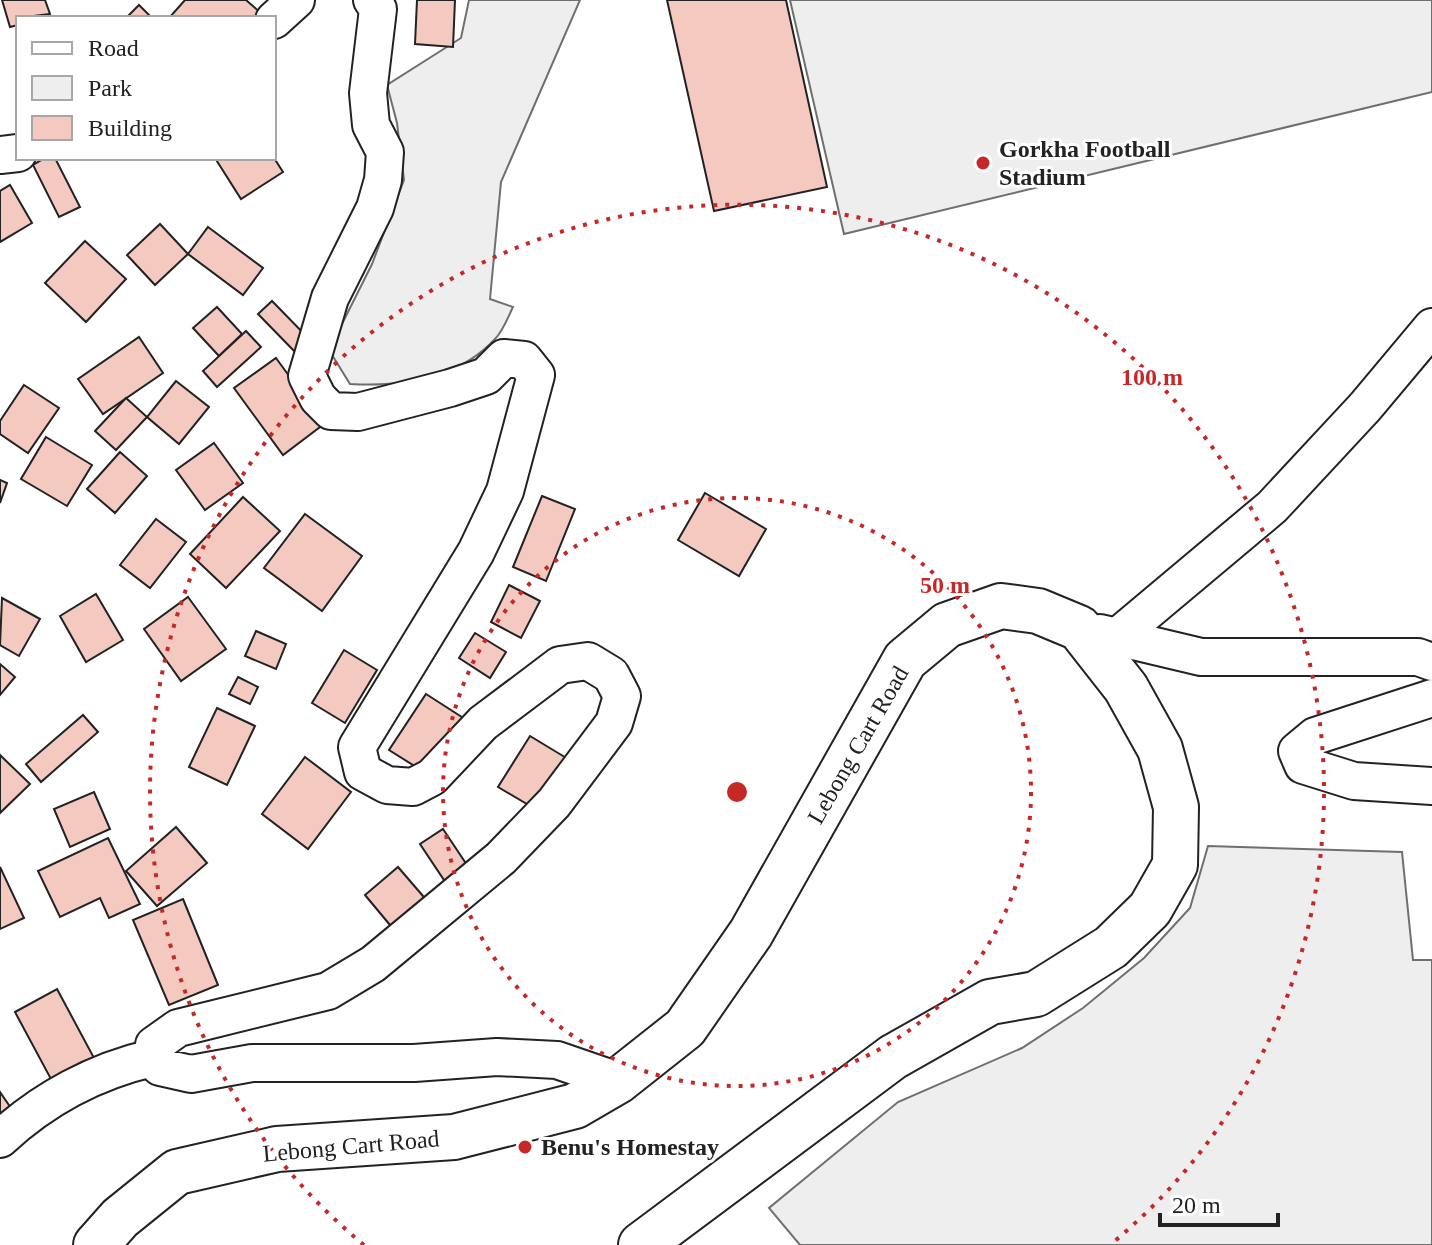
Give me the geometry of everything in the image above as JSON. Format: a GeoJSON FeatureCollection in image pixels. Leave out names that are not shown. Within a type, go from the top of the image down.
{"type":"FeatureCollection","features":[{"type":"Feature","properties":{"kind":"highway","name":"Lebong Cart Road"},"geometry":{"type":"LineString","coordinates":[[96,1245],[120,1218],[177,1172],[277,1149],[454,1137],[575,1106],[618,1081],[685,1028],[743,945],[905,660],[947,625],[1001,606],[1038,611],[1098,632],[1160,749],[1176,807],[1175,865],[1150,909],[1111,947],[1036,994],[990,1002],[893,1057],[641,1245]]}},
{"type":"Feature","properties":{"kind":"street"},"geometry":{"type":"LineString","coordinates":[[276,18],[296,0]]}},
{"type":"Feature","properties":{"kind":"street"},"geometry":{"type":"LineString","coordinates":[[152,1058],[154,1045],[178,1028],[328,991],[373,964],[501,858],[554,803],[614,723],[622,696],[611,675],[588,661],[560,665],[483,723],[432,777],[413,787],[387,785],[363,772],[357,747],[476,552],[505,491],[536,375],[524,360],[504,358],[486,376],[358,412],[331,411],[318,398],[307,376],[330,298],[375,208],[383,180],[385,152],[371,125],[368,93],[378,9],[372,0]]}},
{"type":"Feature","properties":{"kind":"street"},"geometry":{"type":"LineString","coordinates":[[1098,632],[1272,507],[1365,407],[1432,327]]}},
{"type":"Feature","properties":{"kind":"street"},"geometry":{"type":"LineString","coordinates":[[1098,632],[1201,657],[1418,657],[1432,662]]}},
{"type":"Feature","properties":{"kind":"street"},"geometry":{"type":"LineString","coordinates":[[1432,698],[1315,736],[1297,751],[1303,765],[1354,781],[1432,786]]}},
{"type":"Feature","properties":{"kind":"street"},"geometry":{"type":"LineString","coordinates":[[152,1058],[160,1067],[191,1074],[252,1063],[414,1063],[497,1057],[557,1060],[618,1081]]}},
{"type":"Feature","properties":{"kind":"street"},"geometry":{"type":"LineString","coordinates":[[0,1139],[29,1112],[115,1066],[152,1058]]}},
{"type":"Feature","properties":{"kind":"green space"},"geometry":{"type":"Polygon","coordinates":[[[469,0],[580,0],[501,182],[490,299],[513,307],[498,336],[480,353],[446,372],[409,382],[350,384],[329,350],[372,264],[404,180],[397,123],[387,85],[461,38],[469,0]]]}},
{"type":"Feature","properties":{"kind":"green space","name":"Gorkha Football Stadium"},"geometry":{"type":"Polygon","coordinates":[[[790,0],[1432,0],[1432,92],[844,234],[790,0]]]}},
{"type":"Feature","properties":{"kind":"green space"},"geometry":{"type":"Polygon","coordinates":[[[1208,846],[1402,852],[1413,960],[1432,960],[1432,1245],[800,1245],[769,1208],[898,1102],[1022,1048],[1083,1008],[1144,958],[1190,908],[1208,846]]]}},
{"type":"Feature","properties":{"kind":"building"},"geometry":{"type":"Polygon","coordinates":[[[2,0],[45,0],[50,14],[16,16],[16,26],[10,27],[2,0]]]}},
{"type":"Feature","properties":{"kind":"building"},"geometry":{"type":"Polygon","coordinates":[[[185,0],[246,0],[262,14],[260,16],[171,16],[185,0]]]}},
{"type":"Feature","properties":{"kind":"building"},"geometry":{"type":"Polygon","coordinates":[[[417,0],[455,0],[453,47],[415,44],[417,0]]]}},
{"type":"Feature","properties":{"kind":"building"},"geometry":{"type":"Polygon","coordinates":[[[667,0],[786,0],[827,187],[714,211],[667,0]]]}},
{"type":"Feature","properties":{"kind":"building"},"geometry":{"type":"Polygon","coordinates":[[[139,5],[150,16],[128,16],[139,5]]]}},
{"type":"Feature","properties":{"kind":"building"},"geometry":{"type":"Polygon","coordinates":[[[42,160],[56,160],[80,207],[59,217],[33,165],[42,160]]]}},
{"type":"Feature","properties":{"kind":"building"},"geometry":{"type":"Polygon","coordinates":[[[216,160],[275,160],[283,172],[241,199],[216,160]]]}},
{"type":"Feature","properties":{"kind":"building"},"geometry":{"type":"Polygon","coordinates":[[[10,185],[32,223],[0,242],[0,191],[10,185]]]}},
{"type":"Feature","properties":{"kind":"building"},"geometry":{"type":"Polygon","coordinates":[[[160,224],[188,254],[155,285],[127,255],[160,224]]]}},
{"type":"Feature","properties":{"kind":"building"},"geometry":{"type":"Polygon","coordinates":[[[208,227],[263,268],[243,295],[188,254],[208,227]]]}},
{"type":"Feature","properties":{"kind":"building"},"geometry":{"type":"Polygon","coordinates":[[[85,241],[126,279],[86,322],[45,283],[85,241]]]}},
{"type":"Feature","properties":{"kind":"building"},"geometry":{"type":"Polygon","coordinates":[[[272,301],[314,344],[300,357],[258,314],[272,301]]]}},
{"type":"Feature","properties":{"kind":"building"},"geometry":{"type":"Polygon","coordinates":[[[217,307],[242,334],[219,356],[193,328],[217,307]]]}},
{"type":"Feature","properties":{"kind":"building"},"geometry":{"type":"Polygon","coordinates":[[[246,331],[261,347],[217,387],[203,371],[246,331]]]}},
{"type":"Feature","properties":{"kind":"building"},"geometry":{"type":"Polygon","coordinates":[[[139,337],[163,373],[103,414],[78,379],[139,337]]]}},
{"type":"Feature","properties":{"kind":"building"},"geometry":{"type":"Polygon","coordinates":[[[276,358],[324,424],[283,455],[234,388],[276,358]]]}},
{"type":"Feature","properties":{"kind":"building"},"geometry":{"type":"Polygon","coordinates":[[[176,381],[209,407],[179,444],[147,417],[176,381]]]}},
{"type":"Feature","properties":{"kind":"building"},"geometry":{"type":"Polygon","coordinates":[[[24,385],[59,408],[28,453],[0,434],[0,421],[24,385]]]}},
{"type":"Feature","properties":{"kind":"building"},"geometry":{"type":"Polygon","coordinates":[[[126,398],[147,417],[116,450],[95,431],[126,398]]]}},
{"type":"Feature","properties":{"kind":"building"},"geometry":{"type":"Polygon","coordinates":[[[46,437],[92,465],[67,506],[21,479],[46,437]]]}},
{"type":"Feature","properties":{"kind":"building"},"geometry":{"type":"Polygon","coordinates":[[[214,443],[243,483],[205,510],[176,470],[214,443]]]}},
{"type":"Feature","properties":{"kind":"building"},"geometry":{"type":"Polygon","coordinates":[[[120,452],[147,476],[115,513],[87,489],[120,452]]]}},
{"type":"Feature","properties":{"kind":"building"},"geometry":{"type":"Polygon","coordinates":[[[0,480],[7,483],[0,503],[0,480]]]}},
{"type":"Feature","properties":{"kind":"building"},"geometry":{"type":"Polygon","coordinates":[[[705,493],[766,529],[739,576],[678,540],[705,493]]]}},
{"type":"Feature","properties":{"kind":"building"},"geometry":{"type":"Polygon","coordinates":[[[542,496],[575,509],[546,581],[513,567],[542,496]]]}},
{"type":"Feature","properties":{"kind":"building"},"geometry":{"type":"Polygon","coordinates":[[[243,497],[280,531],[226,588],[190,554],[243,497]]]}},
{"type":"Feature","properties":{"kind":"building"},"geometry":{"type":"Polygon","coordinates":[[[305,514],[362,556],[322,611],[264,568],[305,514]]]}},
{"type":"Feature","properties":{"kind":"building"},"geometry":{"type":"Polygon","coordinates":[[[156,519],[186,542],[150,588],[120,565],[156,519]]]}},
{"type":"Feature","properties":{"kind":"building"},"geometry":{"type":"Polygon","coordinates":[[[509,585],[540,601],[521,638],[491,622],[509,585]]]}},
{"type":"Feature","properties":{"kind":"building"},"geometry":{"type":"Polygon","coordinates":[[[96,594],[123,640],[86,662],[60,616],[96,594]]]}},
{"type":"Feature","properties":{"kind":"building"},"geometry":{"type":"Polygon","coordinates":[[[188,597],[226,649],[181,681],[144,629],[188,597]]]}},
{"type":"Feature","properties":{"kind":"building"},"geometry":{"type":"Polygon","coordinates":[[[2,598],[40,619],[19,656],[0,645],[2,598]]]}},
{"type":"Feature","properties":{"kind":"building"},"geometry":{"type":"Polygon","coordinates":[[[256,631],[286,644],[276,669],[245,656],[256,631]]]}},
{"type":"Feature","properties":{"kind":"building"},"geometry":{"type":"Polygon","coordinates":[[[475,633],[506,652],[490,678],[459,658],[475,633]]]}},
{"type":"Feature","properties":{"kind":"building"},"geometry":{"type":"Polygon","coordinates":[[[344,650],[377,670],[345,723],[312,703],[344,650]]]}},
{"type":"Feature","properties":{"kind":"building"},"geometry":{"type":"Polygon","coordinates":[[[0,664],[15,677],[0,695],[0,664]]]}},
{"type":"Feature","properties":{"kind":"building"},"geometry":{"type":"Polygon","coordinates":[[[238,677],[258,687],[250,704],[229,694],[238,677]]]}},
{"type":"Feature","properties":{"kind":"building"},"geometry":{"type":"Polygon","coordinates":[[[426,694],[468,721],[432,777],[389,750],[426,694]]]}},
{"type":"Feature","properties":{"kind":"building"},"geometry":{"type":"Polygon","coordinates":[[[217,708],[255,726],[227,785],[189,767],[217,708]]]}},
{"type":"Feature","properties":{"kind":"building"},"geometry":{"type":"Polygon","coordinates":[[[83,715],[98,732],[41,782],[26,764],[83,715]]]}},
{"type":"Feature","properties":{"kind":"building"},"geometry":{"type":"Polygon","coordinates":[[[530,736],[568,759],[537,810],[498,787],[530,736]]]}},
{"type":"Feature","properties":{"kind":"building"},"geometry":{"type":"Polygon","coordinates":[[[0,755],[30,784],[0,813],[0,755]]]}},
{"type":"Feature","properties":{"kind":"building"},"geometry":{"type":"Polygon","coordinates":[[[305,757],[351,792],[308,849],[262,814],[305,757]]]}},
{"type":"Feature","properties":{"kind":"building"},"geometry":{"type":"Polygon","coordinates":[[[94,792],[110,829],[70,847],[54,809],[94,792]]]}},
{"type":"Feature","properties":{"kind":"building"},"geometry":{"type":"Polygon","coordinates":[[[176,827],[207,863],[157,906],[126,871],[176,827]]]}},
{"type":"Feature","properties":{"kind":"building"},"geometry":{"type":"Polygon","coordinates":[[[443,829],[473,874],[450,889],[420,844],[443,829]]]}},
{"type":"Feature","properties":{"kind":"building"},"geometry":{"type":"Polygon","coordinates":[[[108,838],[140,904],[109,918],[100,898],[60,917],[38,871],[108,838]]]}},
{"type":"Feature","properties":{"kind":"building"},"geometry":{"type":"Polygon","coordinates":[[[0,867],[24,918],[0,929],[0,867]]]}},
{"type":"Feature","properties":{"kind":"building"},"geometry":{"type":"Polygon","coordinates":[[[398,867],[429,903],[395,931],[365,895],[398,867]]]}},
{"type":"Feature","properties":{"kind":"building"},"geometry":{"type":"Polygon","coordinates":[[[183,899],[218,985],[169,1005],[133,920],[183,899]]]}},
{"type":"Feature","properties":{"kind":"building"},"geometry":{"type":"Polygon","coordinates":[[[57,989],[94,1058],[52,1081],[15,1012],[57,989]]]}},
{"type":"Feature","properties":{"kind":"building"},"geometry":{"type":"Polygon","coordinates":[[[0,1092],[15,1114],[0,1124],[0,1092]]]}},
{"type":"Feature","properties":{"kind":"place","name":"Gorkha Football Stadium"},"geometry":{"type":"Point","coordinates":[983,163]}},
{"type":"Feature","properties":{"kind":"place","name":"Benu's Homestay"},"geometry":{"type":"Point","coordinates":[525,1147]}}]}
